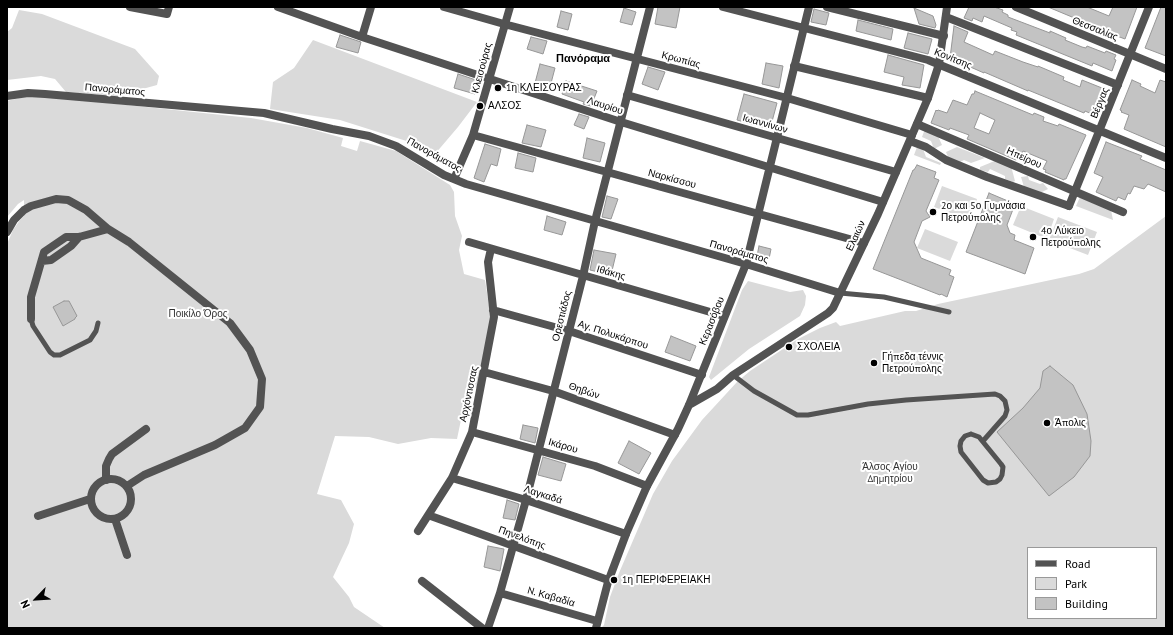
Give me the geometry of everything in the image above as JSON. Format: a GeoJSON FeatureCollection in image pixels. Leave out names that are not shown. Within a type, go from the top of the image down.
{"type":"FeatureCollection","features":[{"type":"Feature","properties":{"kind":"street"},"geometry":{"type":"LineString","coordinates":[[130,7],[168,11]]}},
{"type":"Feature","properties":{"kind":"street","name":"Λαυρίου"},"geometry":{"type":"LineString","coordinates":[[278,7],[362,37],[621,122],[883,202]]}},
{"type":"Feature","properties":{"kind":"street"},"geometry":{"type":"LineString","coordinates":[[362,37],[370,7]]}},
{"type":"Feature","properties":{"kind":"street","name":"Κρωπίας"},"geometry":{"type":"LineString","coordinates":[[444,7],[787,98],[911,138]]}},
{"type":"Feature","properties":{"kind":"street","name":"Κλεισούρας"},"geometry":{"type":"LineString","coordinates":[[454,179],[474,135],[510,7]]}},
{"type":"Feature","properties":{"kind":"street","name":"Ορεστιάδος"},"geometry":{"type":"LineString","coordinates":[[488,628],[500,593],[526,500],[650,7]]}},
{"type":"Feature","properties":{"kind":"street","name":"Κονίτσης"},"geometry":{"type":"LineString","coordinates":[[723,7],[928,60],[1166,158]]}},
{"type":"Feature","properties":{"kind":"street","name":"Κερασόβου"},"geometry":{"type":"LineString","coordinates":[[597,625],[608,580],[626,534],[647,486],[675,435],[689,405],[746,264],[809,7]]}},
{"type":"Feature","properties":{"kind":"street"},"geometry":{"type":"LineString","coordinates":[[826,7],[944,36]]}},
{"type":"Feature","properties":{"kind":"street","name":"Ελαιών"},"geometry":{"type":"LineString","coordinates":[[689,405],[717,389],[733,376],[828,313],[833,308],[883,202],[928,98],[939,64],[947,7]]}},
{"type":"Feature","properties":{"kind":"street","name":"Θεσσαλίας"},"geometry":{"type":"LineString","coordinates":[[1016,7],[1166,69]]}},
{"type":"Feature","properties":{"kind":"street","name":"Βέργας"},"geometry":{"type":"LineString","coordinates":[[911,138],[946,160],[1000,182],[1069,206],[1149,7]]}},
{"type":"Feature","properties":{"kind":"street"},"geometry":{"type":"LineString","coordinates":[[946,17],[1118,84]]}},
{"type":"Feature","properties":{"kind":"street"},"geometry":{"type":"LineString","coordinates":[[794,66],[928,98]]}},
{"type":"Feature","properties":{"kind":"street","name":"Πανοράματος"},"geometry":{"type":"LineString","coordinates":[[7,96],[28,93],[45,94],[264,113],[369,136],[396,146],[444,175],[466,184],[746,264],[840,293]]}},
{"type":"Feature","properties":{"kind":"street","name":"Ιωαννίνων"},"geometry":{"type":"LineString","coordinates":[[628,95],[896,172]]}},
{"type":"Feature","properties":{"kind":"street","name":"Ηπείρου"},"geometry":{"type":"LineString","coordinates":[[917,124],[993,155],[1123,212]]}},
{"type":"Feature","properties":{"kind":"street","name":"Ναρκίσσου"},"geometry":{"type":"LineString","coordinates":[[474,135],[864,243]]}},
{"type":"Feature","properties":{"kind":"street"},"geometry":{"type":"LineString","coordinates":[[7,232],[14,220],[24,210],[31,206],[56,199],[68,200],[86,210],[108,229],[129,242],[230,323],[250,350],[262,379],[260,407],[245,428],[215,445],[144,475],[127,486]]}},
{"type":"Feature","properties":{"kind":"street"},"geometry":{"type":"LineString","coordinates":[[31,319],[31,297],[44,252],[66,237],[79,237],[108,229]]}},
{"type":"Feature","properties":{"kind":"street","name":"Ιθάκης"},"geometry":{"type":"LineString","coordinates":[[469,242],[724,316]]}},
{"type":"Feature","properties":{"kind":"street","name":"Αρχόντισσας"},"geometry":{"type":"LineString","coordinates":[[418,531],[452,478],[472,432],[494,317],[488,262],[491,249]]}},
{"type":"Feature","properties":{"kind":"street","name":"Αγ. Πολυκάρπου"},"geometry":{"type":"LineString","coordinates":[[493,310],[569,331],[702,375]]}},
{"type":"Feature","properties":{"kind":"street","name":"Θηβών"},"geometry":{"type":"LineString","coordinates":[[484,372],[553,391],[675,435]]}},
{"type":"Feature","properties":{"kind":"street"},"geometry":{"type":"LineString","coordinates":[[106,480],[106,466],[112,454],[146,429]]}},
{"type":"Feature","properties":{"kind":"street","name":"Ικάρου"},"geometry":{"type":"LineString","coordinates":[[472,432],[595,466],[647,486]]}},
{"type":"Feature","properties":{"kind":"street","name":"Λαγκαδά"},"geometry":{"type":"LineString","coordinates":[[452,478],[526,500],[626,534]]}},
{"type":"Feature","properties":{"kind":"street"},"geometry":{"type":"LineString","coordinates":[[115,479],[127,486],[130,492],[130,506],[122,517],[115,520],[103,518],[98,515],[94,510],[90,498],[96,486],[106,480],[115,479]]}},
{"type":"Feature","properties":{"kind":"street"},"geometry":{"type":"LineString","coordinates":[[38,516],[90,498]]}},
{"type":"Feature","properties":{"kind":"street","name":"Πηνελόπης"},"geometry":{"type":"LineString","coordinates":[[428,516],[608,580]]}},
{"type":"Feature","properties":{"kind":"street"},"geometry":{"type":"LineString","coordinates":[[115,520],[127,555]]}},
{"type":"Feature","properties":{"kind":"street"},"geometry":{"type":"LineString","coordinates":[[422,581],[482,628]]}},
{"type":"Feature","properties":{"kind":"street","name":"N. Καβαδία"},"geometry":{"type":"LineString","coordinates":[[500,593],[597,625]]}},
{"type":"Feature","properties":{"kind":"lane"},"geometry":{"type":"LineString","coordinates":[[840,293],[884,297],[949,312]]}},
{"type":"Feature","properties":{"kind":"lane"},"geometry":{"type":"LineString","coordinates":[[31,319],[33,326],[50,352],[54,355],[60,355],[90,340],[96,331],[98,323]]}},
{"type":"Feature","properties":{"kind":"lane"},"geometry":{"type":"LineString","coordinates":[[733,376],[754,391],[797,415],[808,415],[868,404],[995,394],[1005,400],[1007,410],[1005,416],[983,442]]}},
{"type":"Feature","properties":{"kind":"lane"},"geometry":{"type":"LineString","coordinates":[[968,434],[974,434],[983,442],[1003,467],[1000,479],[992,483],[983,480],[961,452],[960,446],[963,438],[968,434]]}},
{"type":"Feature","properties":{"kind":"green space"},"geometry":{"type":"Polygon","coordinates":[[[19,10],[42,14],[135,49],[159,76],[157,85],[117,96],[66,92],[55,79],[41,76],[7,80],[7,32],[12,28],[19,10]]]}},
{"type":"Feature","properties":{"kind":"green space"},"geometry":{"type":"Polygon","coordinates":[[[313,40],[477,102],[435,154],[416,144],[340,120],[270,109],[273,82],[294,68],[313,40]]]}},
{"type":"Feature","properties":{"kind":"green space","name":"Ποικίλο Όρος"},"geometry":{"type":"Polygon","coordinates":[[[41,96],[251,118],[307,128],[343,138],[341,146],[357,151],[360,141],[396,151],[450,185],[454,192],[455,216],[462,236],[459,250],[464,274],[485,280],[491,319],[477,388],[468,386],[457,439],[431,438],[398,444],[369,437],[335,436],[317,494],[341,500],[354,524],[349,543],[333,577],[349,597],[354,607],[385,628],[7,628],[7,244],[13,230],[24,216],[24,200],[18,204],[7,217],[7,101],[23,97],[41,96]]]}},
{"type":"Feature","properties":{"kind":"green space"},"geometry":{"type":"Polygon","coordinates":[[[925,129],[937,134],[942,145],[934,149],[931,141],[922,137],[925,129]]]}},
{"type":"Feature","properties":{"kind":"green space"},"geometry":{"type":"Polygon","coordinates":[[[917,147],[923,149],[926,157],[941,163],[940,165],[914,155],[917,147]]]}},
{"type":"Feature","properties":{"kind":"green space"},"geometry":{"type":"Polygon","coordinates":[[[957,147],[985,158],[971,163],[964,160],[960,162],[948,157],[946,152],[957,147]]]}},
{"type":"Feature","properties":{"kind":"green space"},"geometry":{"type":"Polygon","coordinates":[[[997,160],[1011,166],[1015,181],[1013,182],[1005,179],[1005,176],[990,169],[988,172],[980,170],[980,167],[997,160]]]}},
{"type":"Feature","properties":{"kind":"green space"},"geometry":{"type":"Polygon","coordinates":[[[1028,176],[1029,180],[1040,184],[1043,183],[1048,189],[1040,193],[1024,187],[1021,177],[1028,176]]]}},
{"type":"Feature","properties":{"kind":"green space"},"geometry":{"type":"Polygon","coordinates":[[[942,186],[977,199],[970,220],[934,207],[942,186]]]}},
{"type":"Feature","properties":{"kind":"green space"},"geometry":{"type":"Polygon","coordinates":[[[1080,197],[1111,210],[1113,220],[1076,206],[1080,197]]]}},
{"type":"Feature","properties":{"kind":"green space"},"geometry":{"type":"Polygon","coordinates":[[[1021,206],[1054,219],[1047,239],[1013,225],[1021,206]]]}},
{"type":"Feature","properties":{"kind":"green space","name":"Άλσος Αγίου Δημητρίου"},"geometry":{"type":"Polygon","coordinates":[[[1166,216],[1166,628],[601,628],[604,625],[610,597],[619,573],[653,494],[672,461],[702,420],[737,382],[750,371],[798,339],[836,322],[840,326],[905,311],[916,311],[938,304],[1079,274],[1094,269],[1166,216]]]}},
{"type":"Feature","properties":{"kind":"green space"},"geometry":{"type":"Polygon","coordinates":[[[1058,217],[1097,232],[1088,255],[1049,240],[1058,217]]]}},
{"type":"Feature","properties":{"kind":"green space"},"geometry":{"type":"Polygon","coordinates":[[[925,229],[958,242],[950,261],[917,248],[925,229]]]}},
{"type":"Feature","properties":{"kind":"green space"},"geometry":{"type":"Polygon","coordinates":[[[748,281],[790,292],[803,290],[806,296],[805,305],[800,316],[749,349],[711,380],[709,377],[742,290],[748,281]]]}},
{"type":"Feature","properties":{"kind":"building"},"geometry":{"type":"Polygon","coordinates":[[[658,7],[680,7],[676,28],[655,24],[658,7]]]}},
{"type":"Feature","properties":{"kind":"building"},"geometry":{"type":"Polygon","coordinates":[[[969,7],[994,7],[1003,10],[1002,12],[1008,15],[1008,17],[1050,33],[1050,31],[1066,38],[1065,40],[1082,47],[1086,48],[1087,46],[1105,53],[1106,51],[1116,55],[1114,59],[1116,60],[1112,71],[1093,63],[1092,66],[1016,35],[1017,32],[1011,30],[1012,28],[984,16],[982,22],[973,18],[972,21],[964,18],[969,7]]]}},
{"type":"Feature","properties":{"kind":"building"},"geometry":{"type":"Polygon","coordinates":[[[1048,7],[1087,7],[1109,16],[1113,7],[1137,7],[1125,39],[1117,36],[1116,38],[1095,29],[1094,31],[1082,26],[1084,22],[1048,7]]]}},
{"type":"Feature","properties":{"kind":"building"},"geometry":{"type":"Polygon","coordinates":[[[1161,7],[1166,7],[1166,56],[1145,48],[1161,7]]]}},
{"type":"Feature","properties":{"kind":"building"},"geometry":{"type":"Polygon","coordinates":[[[624,8],[636,12],[632,25],[620,22],[624,8]]]}},
{"type":"Feature","properties":{"kind":"building"},"geometry":{"type":"Polygon","coordinates":[[[914,8],[933,16],[936,25],[935,28],[919,24],[914,8]]]}},
{"type":"Feature","properties":{"kind":"building"},"geometry":{"type":"Polygon","coordinates":[[[814,9],[829,13],[826,25],[811,22],[814,9]]]}},
{"type":"Feature","properties":{"kind":"building"},"geometry":{"type":"Polygon","coordinates":[[[561,11],[572,14],[568,30],[557,27],[561,11]]]}},
{"type":"Feature","properties":{"kind":"building"},"geometry":{"type":"Polygon","coordinates":[[[858,20],[893,29],[891,40],[856,31],[858,20]]]}},
{"type":"Feature","properties":{"kind":"building"},"geometry":{"type":"Polygon","coordinates":[[[954,26],[968,32],[964,42],[993,55],[995,51],[1038,66],[1064,77],[1063,80],[1080,87],[1082,80],[1102,88],[1100,98],[1102,99],[1094,115],[1085,111],[1084,113],[1028,91],[950,58],[954,26]]]}},
{"type":"Feature","properties":{"kind":"building"},"geometry":{"type":"Polygon","coordinates":[[[908,33],[932,39],[928,54],[904,48],[908,33]]]}},
{"type":"Feature","properties":{"kind":"building"},"geometry":{"type":"Polygon","coordinates":[[[340,35],[361,42],[358,53],[336,47],[340,35]]]}},
{"type":"Feature","properties":{"kind":"building"},"geometry":{"type":"Polygon","coordinates":[[[531,37],[547,41],[543,54],[527,49],[531,37]]]}},
{"type":"Feature","properties":{"kind":"building"},"geometry":{"type":"Polygon","coordinates":[[[888,55],[924,65],[920,88],[902,85],[904,77],[884,72],[888,55]]]}},
{"type":"Feature","properties":{"kind":"building"},"geometry":{"type":"Polygon","coordinates":[[[766,63],[783,66],[779,88],[762,84],[766,63]]]}},
{"type":"Feature","properties":{"kind":"building"},"geometry":{"type":"Polygon","coordinates":[[[540,64],[555,68],[550,87],[535,83],[540,64]]]}},
{"type":"Feature","properties":{"kind":"building"},"geometry":{"type":"Polygon","coordinates":[[[648,67],[665,72],[658,90],[642,84],[648,67]]]}},
{"type":"Feature","properties":{"kind":"building"},"geometry":{"type":"Polygon","coordinates":[[[458,74],[479,81],[475,94],[454,88],[458,74]]]}},
{"type":"Feature","properties":{"kind":"building"},"geometry":{"type":"Polygon","coordinates":[[[1132,80],[1141,84],[1140,86],[1155,93],[1160,80],[1166,82],[1166,147],[1124,129],[1129,115],[1121,112],[1122,111],[1120,110],[1132,80]]]}},
{"type":"Feature","properties":{"kind":"building"},"geometry":{"type":"Polygon","coordinates":[[[566,81],[597,91],[591,106],[583,104],[584,102],[562,94],[566,81]]]}},
{"type":"Feature","properties":{"kind":"building"},"geometry":{"type":"Polygon","coordinates":[[[975,91],[1033,115],[1034,113],[1044,117],[1043,121],[1058,126],[1059,124],[1086,135],[1066,179],[1064,180],[1045,172],[1046,170],[1043,169],[1047,161],[1023,151],[1016,160],[967,139],[969,135],[950,128],[949,130],[931,123],[936,110],[947,113],[953,100],[967,105],[972,94],[974,94],[975,91]],[[980,113],[974,128],[989,134],[995,120],[980,113]]]}},
{"type":"Feature","properties":{"kind":"building"},"geometry":{"type":"Polygon","coordinates":[[[744,94],[777,103],[770,129],[737,120],[744,94]]]}},
{"type":"Feature","properties":{"kind":"building"},"geometry":{"type":"Polygon","coordinates":[[[579,114],[589,117],[584,129],[574,125],[579,114]]]}},
{"type":"Feature","properties":{"kind":"building"},"geometry":{"type":"Polygon","coordinates":[[[527,125],[546,130],[541,147],[522,143],[527,125]]]}},
{"type":"Feature","properties":{"kind":"building"},"geometry":{"type":"Polygon","coordinates":[[[587,138],[605,143],[600,162],[583,158],[587,138]]]}},
{"type":"Feature","properties":{"kind":"building"},"geometry":{"type":"Polygon","coordinates":[[[1106,142],[1142,156],[1140,159],[1166,170],[1166,192],[1148,184],[1144,189],[1134,186],[1130,194],[1128,193],[1125,200],[1118,197],[1116,201],[1096,192],[1103,177],[1094,173],[1106,142]]]}},
{"type":"Feature","properties":{"kind":"building"},"geometry":{"type":"Polygon","coordinates":[[[485,144],[501,149],[497,166],[491,164],[484,182],[474,178],[485,144]]]}},
{"type":"Feature","properties":{"kind":"building"},"geometry":{"type":"Polygon","coordinates":[[[518,153],[536,158],[533,172],[515,168],[518,153]]]}},
{"type":"Feature","properties":{"kind":"building"},"geometry":{"type":"Polygon","coordinates":[[[917,165],[936,172],[934,178],[939,180],[926,211],[930,217],[922,221],[914,242],[921,258],[951,270],[949,275],[954,277],[947,297],[873,269],[913,170],[917,165]]]}},
{"type":"Feature","properties":{"kind":"building"},"geometry":{"type":"Polygon","coordinates":[[[989,193],[1015,204],[1007,225],[1010,233],[1015,235],[1014,240],[1034,248],[1025,274],[966,252],[989,193]]]}},
{"type":"Feature","properties":{"kind":"building"},"geometry":{"type":"Polygon","coordinates":[[[607,196],[618,199],[611,219],[602,217],[607,196]]]}},
{"type":"Feature","properties":{"kind":"building"},"geometry":{"type":"Polygon","coordinates":[[[547,216],[566,222],[562,235],[544,230],[547,216]]]}},
{"type":"Feature","properties":{"kind":"building"},"geometry":{"type":"Polygon","coordinates":[[[759,246],[771,249],[769,259],[757,256],[759,246]]]}},
{"type":"Feature","properties":{"kind":"building"},"geometry":{"type":"Polygon","coordinates":[[[594,250],[616,254],[611,275],[590,270],[594,250]]]}},
{"type":"Feature","properties":{"kind":"building"},"geometry":{"type":"Polygon","coordinates":[[[64,301],[69,301],[77,316],[75,319],[63,326],[53,307],[64,301]]]}},
{"type":"Feature","properties":{"kind":"building"},"geometry":{"type":"Polygon","coordinates":[[[671,336],[696,346],[690,361],[665,352],[671,336]]]}},
{"type":"Feature","properties":{"kind":"building","name":"Άπολις"},"geometry":{"type":"Polygon","coordinates":[[[1050,366],[1073,385],[1087,414],[1091,441],[1090,456],[1074,477],[1049,496],[997,432],[1023,408],[1040,388],[1043,371],[1050,366]]]}},
{"type":"Feature","properties":{"kind":"building"},"geometry":{"type":"Polygon","coordinates":[[[523,425],[538,428],[535,443],[520,439],[523,425]]]}},
{"type":"Feature","properties":{"kind":"building"},"geometry":{"type":"Polygon","coordinates":[[[629,441],[651,453],[639,474],[618,463],[629,441]]]}},
{"type":"Feature","properties":{"kind":"building"},"geometry":{"type":"Polygon","coordinates":[[[543,457],[566,464],[561,481],[538,475],[543,457]]]}},
{"type":"Feature","properties":{"kind":"building"},"geometry":{"type":"Polygon","coordinates":[[[507,500],[519,504],[515,520],[503,518],[507,500]]]}},
{"type":"Feature","properties":{"kind":"building"},"geometry":{"type":"Polygon","coordinates":[[[488,546],[504,549],[500,571],[484,567],[488,546]]]}},
{"type":"Feature","properties":{"kind":"place","name":"1η ΚΛΕΙΣΟΥΡΑΣ"},"geometry":{"type":"Point","coordinates":[498,88]}},
{"type":"Feature","properties":{"kind":"place","name":"ΑΛΣΟΣ"},"geometry":{"type":"Point","coordinates":[480,106]}},
{"type":"Feature","properties":{"kind":"place","name":"2ο και 5ο Γυμνάσια Πετρούπολης"},"geometry":{"type":"Point","coordinates":[933,212]}},
{"type":"Feature","properties":{"kind":"place","name":"4ο Λύκειο Πετρούπολης"},"geometry":{"type":"Point","coordinates":[1033,237]}},
{"type":"Feature","properties":{"kind":"place","name":"ΣΧΟΛΕΙΑ"},"geometry":{"type":"Point","coordinates":[789,347]}},
{"type":"Feature","properties":{"kind":"place","name":"Γήπεδα τέννις Πετρούπολης"},"geometry":{"type":"Point","coordinates":[874,363]}},
{"type":"Feature","properties":{"kind":"place","name":"Άπολις"},"geometry":{"type":"Point","coordinates":[1047,423]}},
{"type":"Feature","properties":{"kind":"place","name":"1η ΠΕΡΙΦΕΡΕΙΑΚΗ"},"geometry":{"type":"Point","coordinates":[614,580]}},
{"type":"Feature","properties":{"kind":"district","name":"Πανόραμα"},"geometry":{"type":"Point","coordinates":[583,59]}}]}
